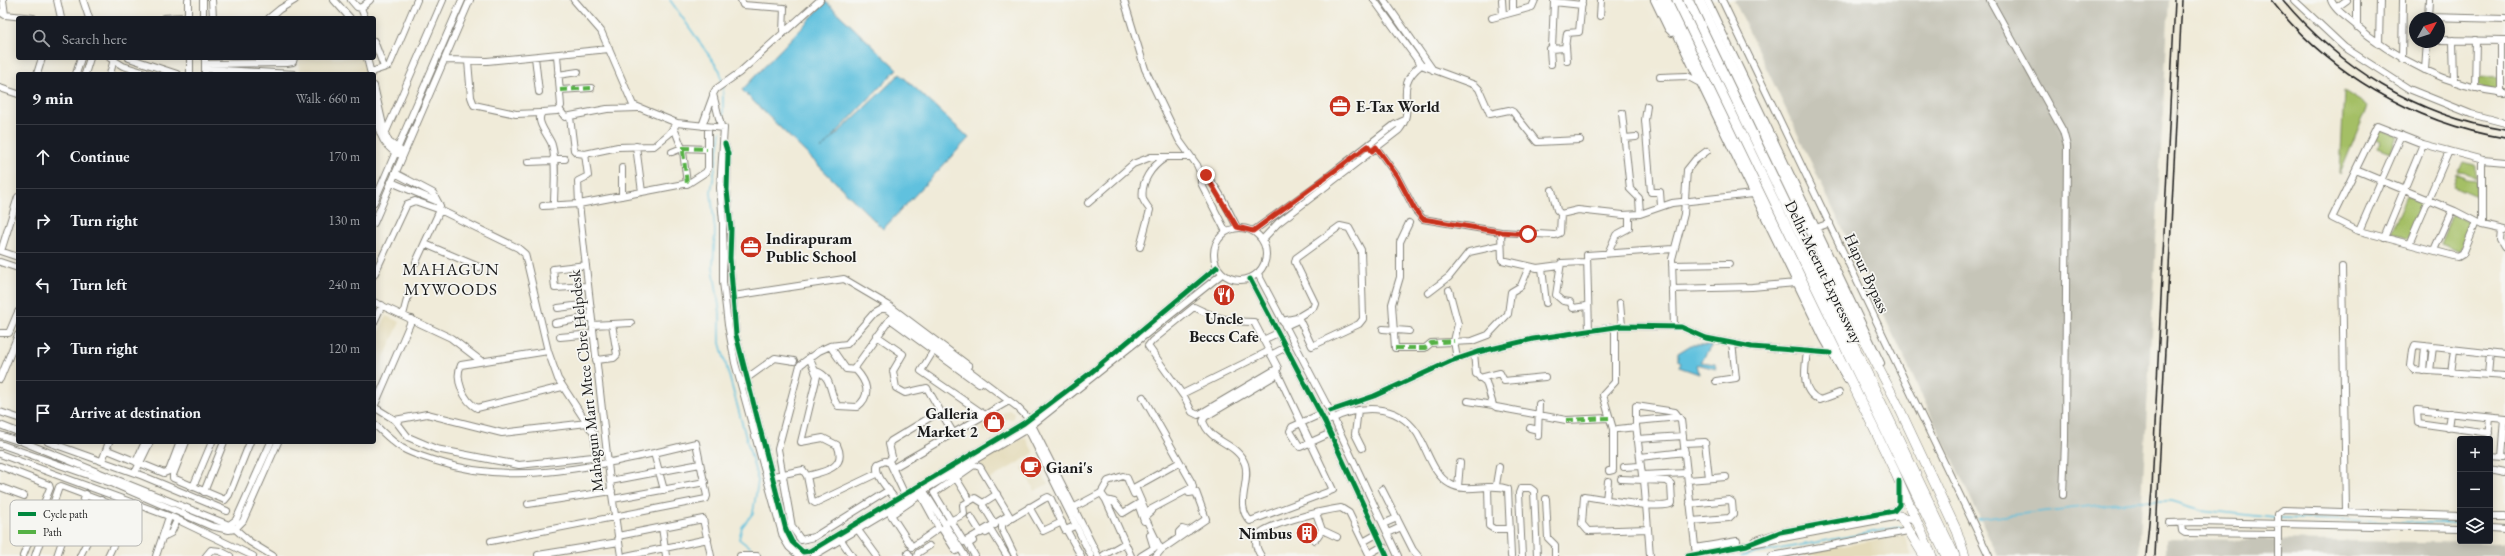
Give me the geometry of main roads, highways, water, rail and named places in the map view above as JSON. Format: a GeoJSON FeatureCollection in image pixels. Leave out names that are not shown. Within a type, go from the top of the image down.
{"type":"FeatureCollection","features":[{"type":"Feature","properties":{"kind":"highway"},"geometry":{"type":"LineString","coordinates":[[1666,0],[1899,481],[1932,556]]}},
{"type":"Feature","properties":{"kind":"highway","name":"Delhi-Meerut Expressway"},"geometry":{"type":"LineString","coordinates":[[1677,0],[1946,556]]}},
{"type":"Feature","properties":{"kind":"highway","name":"Delhi-Meerut Expressway"},"geometry":{"type":"LineString","coordinates":[[1688,0],[1956,556]]}},
{"type":"Feature","properties":{"kind":"highway"},"geometry":{"type":"LineString","coordinates":[[1699,0],[1852,318],[1895,399],[1957,531],[1972,556]]}},
{"type":"Feature","properties":{"kind":"highway"},"geometry":{"type":"LineString","coordinates":[[1900,516],[1923,555]]}},
{"type":"Feature","properties":{"kind":"highway"},"geometry":{"type":"LineString","coordinates":[[1916,520],[1924,528],[1938,556]]}},
{"type":"Feature","properties":{"kind":"highway"},"geometry":{"type":"LineString","coordinates":[[1957,531],[1965,556]]}},
{"type":"Feature","properties":{"kind":"water"},"geometry":{"type":"Polygon","coordinates":[[[826,2],[897,69],[821,149],[900,74],[969,138],[883,229],[742,90],[826,2]]]}},
{"type":"Feature","properties":{"kind":"water"},"geometry":{"type":"Polygon","coordinates":[[[1691,345],[1712,345],[1701,362],[1715,364],[1716,369],[1697,364],[1699,374],[1679,367],[1681,363],[1678,361],[1678,353],[1691,345]]]}},
{"type":"Feature","properties":{"kind":"waterway"},"geometry":{"type":"LineString","coordinates":[[670,0],[720,71],[722,83]]}},
{"type":"Feature","properties":{"kind":"waterway"},"geometry":{"type":"LineString","coordinates":[[723,87],[723,124]]}},
{"type":"Feature","properties":{"kind":"waterway"},"geometry":{"type":"LineString","coordinates":[[721,132],[711,192],[715,231],[713,267],[720,313],[720,343],[758,481],[753,513],[742,527],[739,539],[753,550],[776,556]]}},
{"type":"Feature","properties":{"kind":"waterway"},"geometry":{"type":"LineString","coordinates":[[1978,519],[2136,501],[2171,501],[2201,510],[2276,518]]}},
{"type":"Feature","properties":{"kind":"waterway"},"geometry":{"type":"LineString","coordinates":[[2280,518],[2457,524]]}},
{"type":"Feature","properties":{"kind":"waterway"},"geometry":{"type":"LineString","coordinates":[[2495,525],[2505,526]]}},
{"type":"Feature","properties":{"kind":"waterway"},"geometry":{"type":"LineString","coordinates":[[1741,556],[1901,527]]}},
{"type":"Feature","properties":{"kind":"railway"},"geometry":{"type":"LineString","coordinates":[[2146,556],[2152,489],[2175,0]]}},
{"type":"Feature","properties":{"kind":"railway"},"geometry":{"type":"LineString","coordinates":[[2155,556],[2182,0]]}},
{"type":"Feature","properties":{"kind":"railway"},"geometry":{"type":"LineString","coordinates":[[2271,0],[2294,26],[2319,50],[2346,72],[2375,91],[2406,107],[2438,120],[2471,131],[2505,138]]}},
{"type":"Feature","properties":{"kind":"railway"},"geometry":{"type":"LineString","coordinates":[[2283,0],[2305,25],[2329,47],[2382,85],[2411,101],[2441,113],[2473,123],[2505,130]]}},
{"type":"Feature","properties":{"kind":"place","name":"E-Tax World"},"geometry":{"type":"Point","coordinates":[1340,106]}},
{"type":"Feature","properties":{"kind":"place","name":"Indirapuram Public School"},"geometry":{"type":"Point","coordinates":[751,247]}},
{"type":"Feature","properties":{"kind":"place","name":"Uncle Beccs Cafe"},"geometry":{"type":"Point","coordinates":[1224,295]}},
{"type":"Feature","properties":{"kind":"place","name":"Galleria Market 2"},"geometry":{"type":"Point","coordinates":[994,422]}},
{"type":"Feature","properties":{"kind":"place","name":"Giani's"},"geometry":{"type":"Point","coordinates":[1031,467]}},
{"type":"Feature","properties":{"kind":"place","name":"Nimbus"},"geometry":{"type":"Point","coordinates":[1307,533]}},
{"type":"Feature","properties":{"kind":"district","name":"MAHAGUN MYWOODS"},"geometry":{"type":"Point","coordinates":[451,279]}}]}
